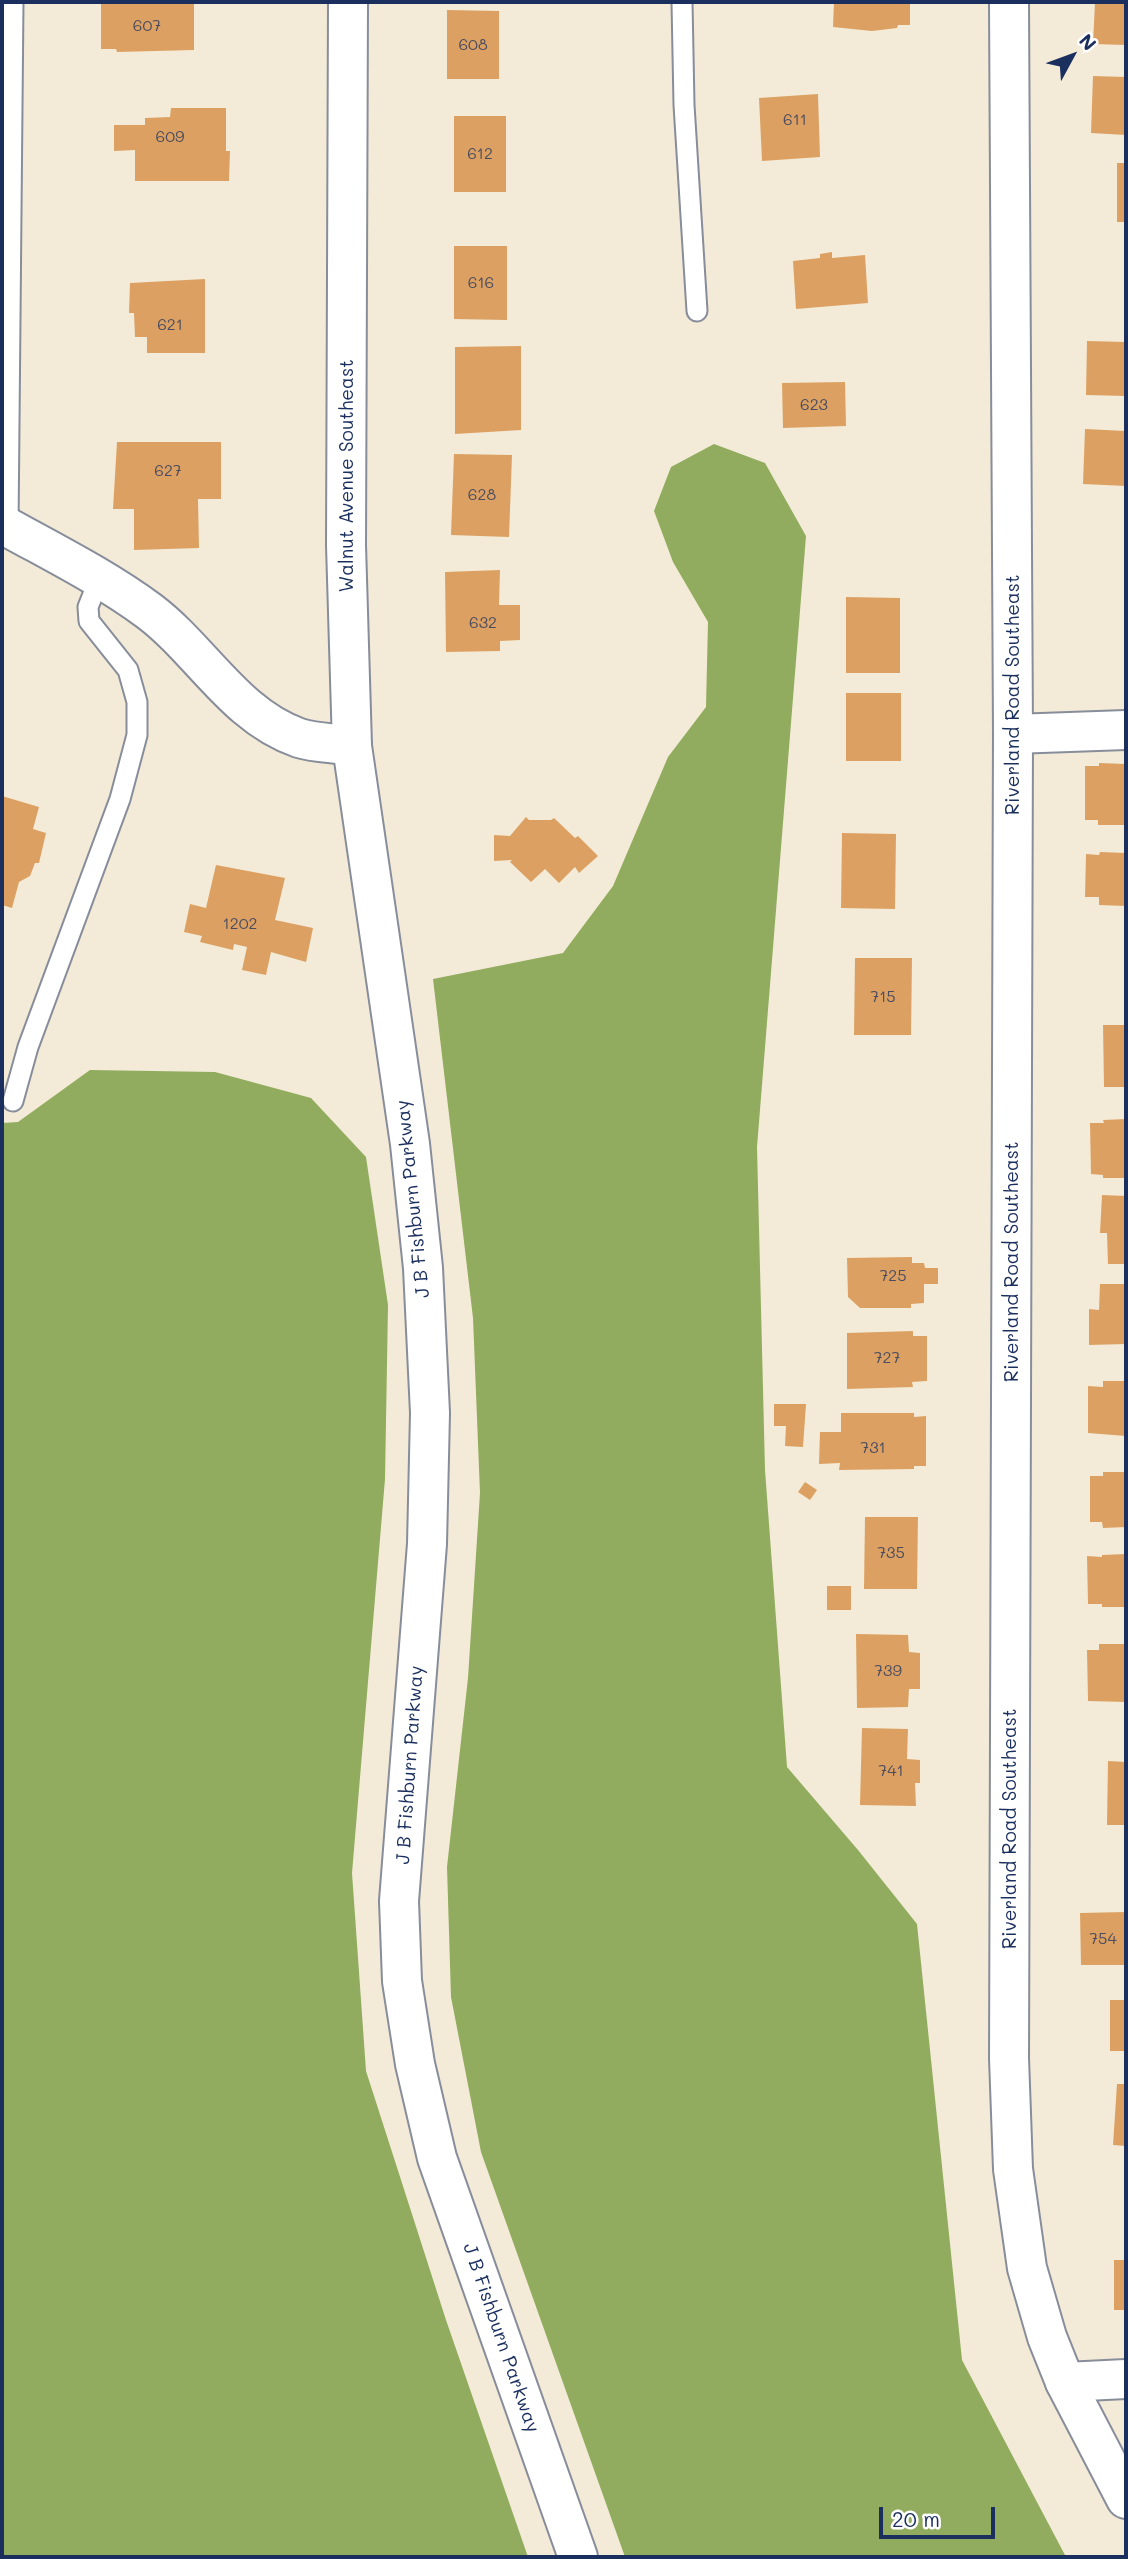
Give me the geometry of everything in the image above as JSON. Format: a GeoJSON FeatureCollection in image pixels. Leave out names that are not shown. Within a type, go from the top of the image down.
{"type":"FeatureCollection","features":[{"type":"Feature","properties":{"kind":"street","name":"Walnut Avenue Southeast"},"geometry":{"type":"LineString","coordinates":[[348,2],[346,545],[352,746],[382,948]]}},
{"type":"Feature","properties":{"kind":"street","name":"Riverland Road Southeast"},"geometry":{"type":"LineString","coordinates":[[1009,2],[1013,734],[1010,2072],[1013,2169],[1027,2268],[1047,2337],[1065,2382],[1126,2500]]}},
{"type":"Feature","properties":{"kind":"street"},"geometry":{"type":"LineString","coordinates":[[5,526],[107,581],[152,614],[237,698],[272,726],[300,738],[352,746]]}},
{"type":"Feature","properties":{"kind":"street"},"geometry":{"type":"LineString","coordinates":[[1013,734],[1126,730]]}},
{"type":"Feature","properties":{"kind":"street","name":"J B Fishburn Parkway"},"geometry":{"type":"LineString","coordinates":[[382,948],[413,1172],[423,1268],[430,1413],[427,1544],[400,1901],[402,1981],[415,2064],[438,2158],[578,2557]]}},
{"type":"Feature","properties":{"kind":"street"},"geometry":{"type":"LineString","coordinates":[[1065,2382],[1126,2379]]}},
{"type":"Feature","properties":{"kind":"lane"},"geometry":{"type":"LineString","coordinates":[[5,526],[13,2]]}},
{"type":"Feature","properties":{"kind":"lane"},"geometry":{"type":"LineString","coordinates":[[682,2],[684,105],[697,311]]}},
{"type":"Feature","properties":{"kind":"lane"},"geometry":{"type":"LineString","coordinates":[[13,1101],[28,1047],[120,799],[137,735],[137,702],[128,670],[89,621],[88,607],[94,592],[107,581]]}},
{"type":"Feature","properties":{"kind":"green space"},"geometry":{"type":"Polygon","coordinates":[[[714,444],[765,463],[806,536],[757,1147],[765,1470],[787,1767],[917,1924],[962,2360],[1066,2557],[625,2557],[481,2152],[451,1997],[447,1867],[468,1678],[480,1493],[473,1318],[433,979],[563,953],[613,886],[668,757],[706,707],[708,622],[673,562],[654,511],[671,467],[714,444]]]}},
{"type":"Feature","properties":{"kind":"green space"},"geometry":{"type":"Polygon","coordinates":[[[90,1070],[215,1072],[311,1098],[366,1157],[388,1305],[385,1479],[352,1873],[366,2071],[446,2320],[528,2557],[2,2557],[2,1123],[18,1122],[90,1070]]]}},
{"type":"Feature","properties":{"kind":"building"},"geometry":{"type":"Polygon","coordinates":[[[101,2],[194,2],[194,50],[117,52],[116,49],[101,49],[101,2]]]}},
{"type":"Feature","properties":{"kind":"building"},"geometry":{"type":"Polygon","coordinates":[[[834,2],[910,2],[910,25],[872,31],[833,27],[834,2]]]}},
{"type":"Feature","properties":{"kind":"building"},"geometry":{"type":"Polygon","coordinates":[[[1095,2],[1126,2],[1126,45],[1093,44],[1095,2]]]}},
{"type":"Feature","properties":{"kind":"building"},"geometry":{"type":"Polygon","coordinates":[[[447,10],[499,11],[499,79],[447,79],[447,10]]]}},
{"type":"Feature","properties":{"kind":"building"},"geometry":{"type":"Polygon","coordinates":[[[1093,76],[1126,77],[1126,135],[1091,133],[1093,76]]]}},
{"type":"Feature","properties":{"kind":"building"},"geometry":{"type":"Polygon","coordinates":[[[818,94],[820,157],[762,161],[759,98],[818,94]]]}},
{"type":"Feature","properties":{"kind":"building"},"geometry":{"type":"Polygon","coordinates":[[[171,108],[226,108],[226,151],[230,151],[229,181],[135,181],[135,150],[114,151],[114,125],[145,125],[145,118],[170,117],[171,108]]]}},
{"type":"Feature","properties":{"kind":"building"},"geometry":{"type":"Polygon","coordinates":[[[454,116],[506,116],[506,192],[454,192],[454,116]]]}},
{"type":"Feature","properties":{"kind":"building"},"geometry":{"type":"Polygon","coordinates":[[[1117,163],[1126,163],[1126,222],[1117,222],[1117,163]]]}},
{"type":"Feature","properties":{"kind":"building"},"geometry":{"type":"Polygon","coordinates":[[[454,246],[507,246],[507,320],[454,319],[454,246]]]}},
{"type":"Feature","properties":{"kind":"building"},"geometry":{"type":"Polygon","coordinates":[[[832,252],[832,258],[865,255],[868,303],[796,309],[793,261],[820,258],[820,254],[832,252]]]}},
{"type":"Feature","properties":{"kind":"building"},"geometry":{"type":"Polygon","coordinates":[[[205,279],[205,353],[147,353],[147,337],[135,337],[134,313],[129,313],[130,283],[205,279]]]}},
{"type":"Feature","properties":{"kind":"building"},"geometry":{"type":"Polygon","coordinates":[[[1087,341],[1126,342],[1126,396],[1086,395],[1087,341]]]}},
{"type":"Feature","properties":{"kind":"building"},"geometry":{"type":"Polygon","coordinates":[[[521,346],[521,430],[455,434],[455,347],[521,346]]]}},
{"type":"Feature","properties":{"kind":"building"},"geometry":{"type":"Polygon","coordinates":[[[845,382],[846,426],[783,428],[782,383],[845,382]]]}},
{"type":"Feature","properties":{"kind":"building"},"geometry":{"type":"Polygon","coordinates":[[[1085,429],[1126,431],[1126,486],[1083,484],[1085,429]]]}},
{"type":"Feature","properties":{"kind":"building"},"geometry":{"type":"Polygon","coordinates":[[[117,442],[221,442],[221,499],[198,499],[199,548],[134,550],[134,509],[113,509],[117,442]]]}},
{"type":"Feature","properties":{"kind":"building"},"geometry":{"type":"Polygon","coordinates":[[[454,454],[512,455],[509,537],[451,535],[454,454]]]}},
{"type":"Feature","properties":{"kind":"building"},"geometry":{"type":"Polygon","coordinates":[[[500,570],[499,605],[520,605],[520,640],[500,641],[500,651],[446,652],[445,572],[500,570]]]}},
{"type":"Feature","properties":{"kind":"building"},"geometry":{"type":"Polygon","coordinates":[[[846,597],[900,598],[900,673],[846,673],[846,597]]]}},
{"type":"Feature","properties":{"kind":"building"},"geometry":{"type":"Polygon","coordinates":[[[846,693],[901,693],[901,761],[846,761],[846,693]]]}},
{"type":"Feature","properties":{"kind":"building"},"geometry":{"type":"Polygon","coordinates":[[[1099,763],[1126,764],[1126,825],[1098,825],[1098,820],[1085,820],[1085,766],[1099,766],[1099,763]]]}},
{"type":"Feature","properties":{"kind":"building"},"geometry":{"type":"Polygon","coordinates":[[[2,796],[39,807],[33,829],[46,833],[39,863],[35,863],[30,876],[19,882],[12,908],[2,905],[2,796]]]}},
{"type":"Feature","properties":{"kind":"building"},"geometry":{"type":"Polygon","coordinates":[[[526,817],[529,820],[554,818],[598,856],[579,873],[575,867],[559,883],[545,869],[531,882],[510,862],[512,860],[494,861],[494,835],[510,836],[526,817]]]}},
{"type":"Feature","properties":{"kind":"building"},"geometry":{"type":"Polygon","coordinates":[[[842,833],[896,834],[895,909],[841,908],[842,833]]]}},
{"type":"Feature","properties":{"kind":"building"},"geometry":{"type":"Polygon","coordinates":[[[1100,852],[1126,853],[1126,906],[1099,905],[1099,897],[1085,897],[1086,854],[1099,855],[1100,852]]]}},
{"type":"Feature","properties":{"kind":"building"},"geometry":{"type":"Polygon","coordinates":[[[216,865],[285,878],[275,920],[313,928],[306,962],[271,952],[266,975],[242,970],[247,947],[234,944],[233,950],[200,942],[202,936],[184,932],[190,904],[206,908],[216,865]]]}},
{"type":"Feature","properties":{"kind":"building"},"geometry":{"type":"Polygon","coordinates":[[[855,958],[912,958],[911,1035],[854,1035],[855,958]]]}},
{"type":"Feature","properties":{"kind":"building"},"geometry":{"type":"Polygon","coordinates":[[[1103,1025],[1126,1025],[1126,1087],[1104,1087],[1103,1025]]]}},
{"type":"Feature","properties":{"kind":"building"},"geometry":{"type":"Polygon","coordinates":[[[1126,1119],[1126,1178],[1103,1178],[1103,1175],[1091,1174],[1090,1123],[1126,1119]]]}},
{"type":"Feature","properties":{"kind":"building"},"geometry":{"type":"Polygon","coordinates":[[[1102,1195],[1126,1196],[1126,1264],[1108,1264],[1107,1233],[1100,1233],[1102,1195]]]}},
{"type":"Feature","properties":{"kind":"building"},"geometry":{"type":"Polygon","coordinates":[[[912,1257],[912,1263],[924,1263],[925,1268],[938,1268],[938,1284],[924,1284],[924,1303],[911,1304],[911,1308],[860,1308],[848,1297],[847,1258],[912,1257]]]}},
{"type":"Feature","properties":{"kind":"building"},"geometry":{"type":"Polygon","coordinates":[[[1100,1284],[1126,1284],[1126,1344],[1089,1345],[1089,1309],[1099,1310],[1100,1284]]]}},
{"type":"Feature","properties":{"kind":"building"},"geometry":{"type":"Polygon","coordinates":[[[913,1331],[913,1336],[927,1336],[927,1381],[912,1382],[913,1387],[847,1389],[847,1333],[913,1331]]]}},
{"type":"Feature","properties":{"kind":"building"},"geometry":{"type":"Polygon","coordinates":[[[1103,1381],[1126,1381],[1126,1436],[1088,1433],[1088,1386],[1103,1387],[1103,1381]]]}},
{"type":"Feature","properties":{"kind":"building"},"geometry":{"type":"Polygon","coordinates":[[[774,1404],[806,1404],[803,1447],[785,1446],[786,1426],[774,1426],[774,1404]]]}},
{"type":"Feature","properties":{"kind":"building"},"geometry":{"type":"Polygon","coordinates":[[[841,1413],[914,1413],[914,1417],[926,1416],[926,1466],[914,1466],[914,1469],[839,1470],[840,1463],[819,1464],[820,1432],[841,1432],[841,1413]]]}},
{"type":"Feature","properties":{"kind":"building"},"geometry":{"type":"Polygon","coordinates":[[[1103,1472],[1126,1472],[1126,1527],[1103,1528],[1102,1522],[1090,1522],[1090,1476],[1103,1476],[1103,1472]]]}},
{"type":"Feature","properties":{"kind":"building"},"geometry":{"type":"Polygon","coordinates":[[[805,1482],[817,1490],[810,1500],[798,1492],[805,1482]]]}},
{"type":"Feature","properties":{"kind":"building"},"geometry":{"type":"Polygon","coordinates":[[[865,1517],[918,1517],[917,1589],[864,1589],[865,1517]]]}},
{"type":"Feature","properties":{"kind":"building"},"geometry":{"type":"Polygon","coordinates":[[[1126,1554],[1126,1607],[1088,1604],[1087,1556],[1126,1554]]]}},
{"type":"Feature","properties":{"kind":"building"},"geometry":{"type":"Polygon","coordinates":[[[827,1586],[851,1586],[851,1610],[827,1610],[827,1586]]]}},
{"type":"Feature","properties":{"kind":"building"},"geometry":{"type":"Polygon","coordinates":[[[856,1634],[908,1635],[909,1652],[920,1653],[920,1689],[909,1689],[908,1707],[857,1708],[856,1634]]]}},
{"type":"Feature","properties":{"kind":"building"},"geometry":{"type":"Polygon","coordinates":[[[1099,1644],[1126,1644],[1126,1702],[1088,1701],[1087,1650],[1099,1650],[1099,1644]]]}},
{"type":"Feature","properties":{"kind":"building"},"geometry":{"type":"Polygon","coordinates":[[[862,1728],[908,1729],[907,1759],[920,1760],[920,1783],[915,1783],[916,1806],[860,1805],[862,1728]]]}},
{"type":"Feature","properties":{"kind":"building"},"geometry":{"type":"Polygon","coordinates":[[[1108,1761],[1126,1762],[1126,1825],[1107,1825],[1108,1761]]]}},
{"type":"Feature","properties":{"kind":"building"},"geometry":{"type":"Polygon","coordinates":[[[1126,1912],[1126,1965],[1081,1965],[1080,1913],[1126,1912]]]}},
{"type":"Feature","properties":{"kind":"building"},"geometry":{"type":"Polygon","coordinates":[[[1110,2000],[1126,2000],[1126,2051],[1110,2051],[1110,2000]]]}},
{"type":"Feature","properties":{"kind":"building"},"geometry":{"type":"Polygon","coordinates":[[[1117,2084],[1126,2084],[1126,2146],[1113,2145],[1117,2084]]]}},
{"type":"Feature","properties":{"kind":"building"},"geometry":{"type":"Polygon","coordinates":[[[1114,2260],[1126,2260],[1126,2310],[1114,2310],[1114,2260]]]}}]}
